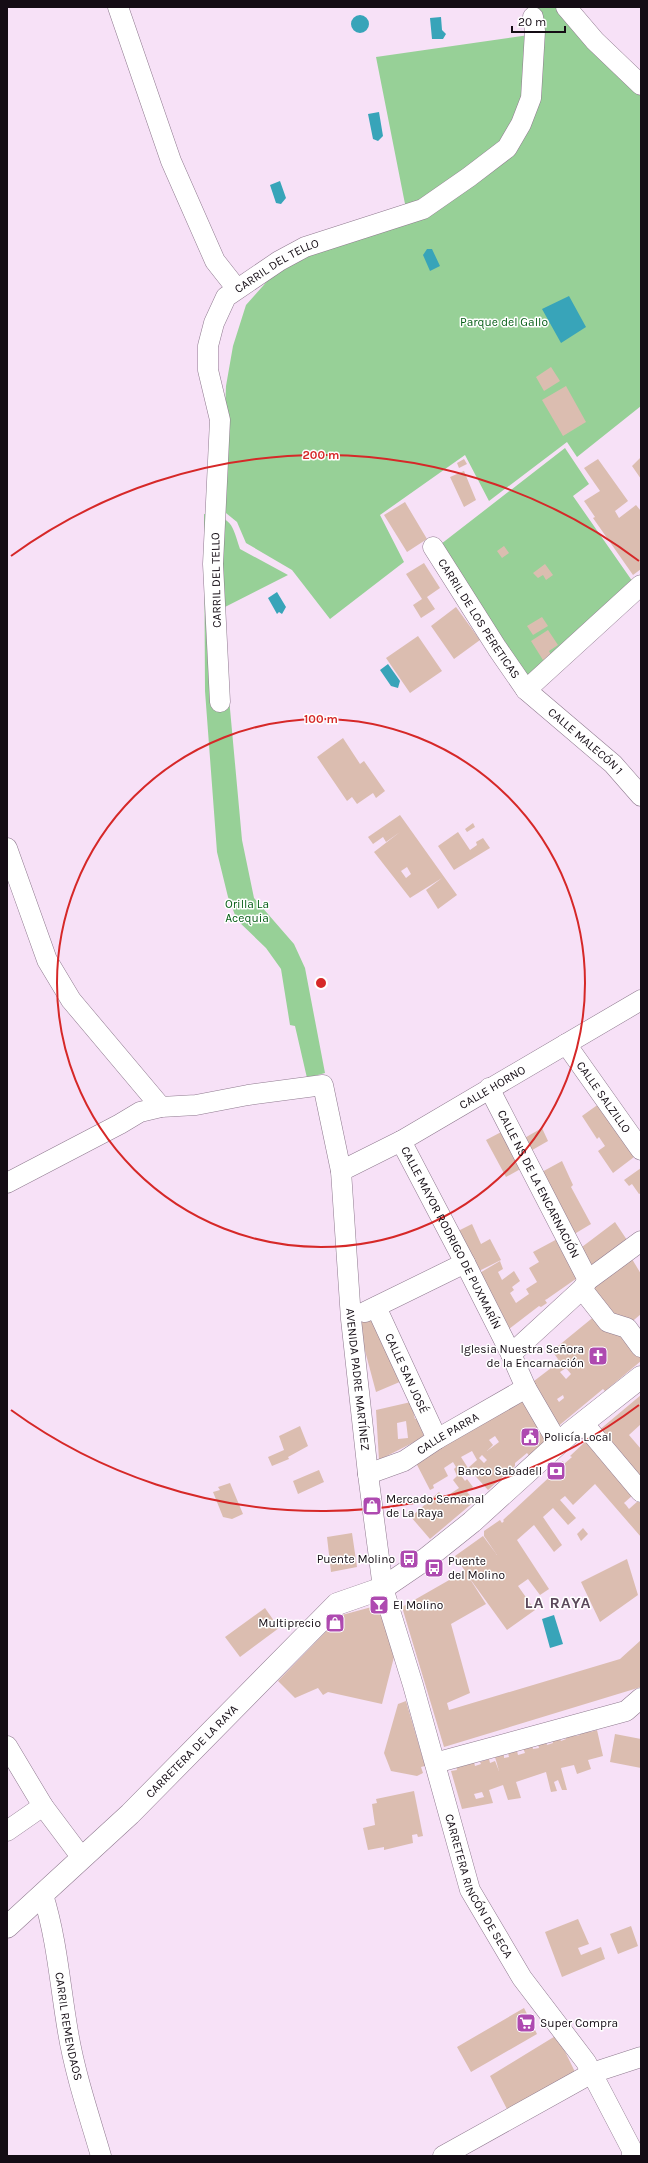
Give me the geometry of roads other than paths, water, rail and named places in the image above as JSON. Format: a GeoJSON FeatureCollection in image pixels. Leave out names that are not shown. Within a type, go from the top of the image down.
{"type":"FeatureCollection","features":[{"type":"Feature","properties":{"kind":"main road","name":"CARRETERA DE LA RAYA"},"geometry":{"type":"LineString","coordinates":[[7,1927],[130,1814],[337,1604],[383,1588],[427,1558],[472,1522],[558,1443],[641,1377]]}},
{"type":"Feature","properties":{"kind":"street"},"geometry":{"type":"LineString","coordinates":[[118,7],[171,161],[215,261],[237,289]]}},
{"type":"Feature","properties":{"kind":"street"},"geometry":{"type":"LineString","coordinates":[[566,7],[595,41],[641,85]]}},
{"type":"Feature","properties":{"kind":"street","name":"CARRIL DEL TELLO"},"geometry":{"type":"LineString","coordinates":[[220,702],[213,564],[220,420],[208,370],[208,346],[214,323],[226,297],[279,261],[306,248],[423,208],[469,177],[507,148],[521,124],[531,98],[535,31],[533,17]]}},
{"type":"Feature","properties":{"kind":"street","name":"CARRIL DE LOS PERETICAS"},"geometry":{"type":"LineString","coordinates":[[433,547],[496,648],[526,690]]}},
{"type":"Feature","properties":{"kind":"street"},"geometry":{"type":"LineString","coordinates":[[526,690],[641,585]]}},
{"type":"Feature","properties":{"kind":"street","name":"CALLE MALECÓN 1"},"geometry":{"type":"LineString","coordinates":[[526,690],[613,764],[641,796]]}},
{"type":"Feature","properties":{"kind":"street"},"geometry":{"type":"LineString","coordinates":[[7,848],[46,960],[71,1000],[161,1107],[140,1112],[7,1183]]}},
{"type":"Feature","properties":{"kind":"street","name":"CALLE HORNO"},"geometry":{"type":"LineString","coordinates":[[341,1171],[401,1141],[641,1000]]}},
{"type":"Feature","properties":{"kind":"street","name":"CALLE SALZILLO"},"geometry":{"type":"LineString","coordinates":[[566,1044],[641,1150]]}},
{"type":"Feature","properties":{"kind":"street","name":"AVENIDA PADRE MARTÍNEZ"},"geometry":{"type":"LineString","coordinates":[[161,1107],[196,1105],[248,1095],[322,1085],[341,1171],[351,1319],[368,1474],[383,1588]]}},
{"type":"Feature","properties":{"kind":"street","name":"CALLE NS DE LA ENCARNACIÓN"},"geometry":{"type":"LineString","coordinates":[[489,1088],[585,1284],[608,1322],[627,1328],[641,1347]]}},
{"type":"Feature","properties":{"kind":"street","name":"CALLE MAYOR RODRIGO DE PUXMARÍN"},"geometry":{"type":"LineString","coordinates":[[401,1141],[512,1354],[526,1388],[558,1443]]}},
{"type":"Feature","properties":{"kind":"street"},"geometry":{"type":"LineString","coordinates":[[512,1354],[585,1284],[641,1241]]}},
{"type":"Feature","properties":{"kind":"street"},"geometry":{"type":"LineString","coordinates":[[351,1319],[465,1263]]}},
{"type":"Feature","properties":{"kind":"street","name":"CALLE SAN JOSÉ"},"geometry":{"type":"LineString","coordinates":[[376,1307],[437,1439]]}},
{"type":"Feature","properties":{"kind":"street","name":"CALLE PARRA"},"geometry":{"type":"LineString","coordinates":[[368,1474],[404,1461],[437,1439],[526,1388]]}},
{"type":"Feature","properties":{"kind":"street"},"geometry":{"type":"LineString","coordinates":[[584,1423],[641,1492]]}},
{"type":"Feature","properties":{"kind":"street","name":"CARRETERA RINCÓN DE SECA"},"geometry":{"type":"LineString","coordinates":[[383,1588],[435,1763],[470,1890],[522,1978],[586,2062],[632,2150],[632,2156]]}},
{"type":"Feature","properties":{"kind":"street"},"geometry":{"type":"LineString","coordinates":[[435,1763],[633,1713],[641,1698]]}},
{"type":"Feature","properties":{"kind":"street"},"geometry":{"type":"LineString","coordinates":[[7,1746],[43,1806],[82,1858]]}},
{"type":"Feature","properties":{"kind":"street"},"geometry":{"type":"LineString","coordinates":[[7,1830],[43,1806]]}},
{"type":"Feature","properties":{"kind":"street","name":"CARRIL REMENDAOS"},"geometry":{"type":"LineString","coordinates":[[43,1895],[57,1953],[68,2035],[84,2100],[102,2156]]}},
{"type":"Feature","properties":{"kind":"street"},"geometry":{"type":"LineString","coordinates":[[443,2156],[592,2073],[641,2057]]}},
{"type":"Feature","properties":{"kind":"water"},"geometry":{"type":"Polygon","coordinates":[[[356,15],[364,15],[369,20],[367,31],[364,33],[356,33],[351,28],[351,20],[356,15]]]}},
{"type":"Feature","properties":{"kind":"water"},"geometry":{"type":"Polygon","coordinates":[[[441,17],[442,30],[446,34],[443,39],[432,39],[430,18],[441,17]]]}},
{"type":"Feature","properties":{"kind":"water"},"geometry":{"type":"Polygon","coordinates":[[[379,112],[383,136],[378,141],[373,139],[368,114],[379,112]]]}},
{"type":"Feature","properties":{"kind":"water"},"geometry":{"type":"Polygon","coordinates":[[[280,181],[286,198],[281,204],[276,203],[270,185],[280,181]]]}},
{"type":"Feature","properties":{"kind":"water"},"geometry":{"type":"Polygon","coordinates":[[[427,249],[432,249],[440,266],[430,271],[423,255],[427,249]]]}},
{"type":"Feature","properties":{"kind":"water"},"geometry":{"type":"Polygon","coordinates":[[[569,296],[586,327],[561,343],[542,309],[569,296]]]}},
{"type":"Feature","properties":{"kind":"water"},"geometry":{"type":"Polygon","coordinates":[[[277,592],[286,607],[282,614],[279,612],[277,614],[268,598],[277,592]]]}},
{"type":"Feature","properties":{"kind":"water"},"geometry":{"type":"Polygon","coordinates":[[[388,664],[400,681],[398,688],[391,686],[380,670],[388,664]]]}},
{"type":"Feature","properties":{"kind":"water"},"geometry":{"type":"Polygon","coordinates":[[[554,1615],[563,1644],[550,1648],[542,1619],[554,1615]]]}},
{"type":"Feature","properties":{"kind":"place","name":"Iglesia Nuestra Señora de la Encarnación"},"geometry":{"type":"Point","coordinates":[598,1356]}},
{"type":"Feature","properties":{"kind":"place","name":"Policía Local"},"geometry":{"type":"Point","coordinates":[530,1437]}},
{"type":"Feature","properties":{"kind":"place","name":"Banco Sabadell"},"geometry":{"type":"Point","coordinates":[556,1471]}},
{"type":"Feature","properties":{"kind":"place","name":"Mercado Semanal de La Raya"},"geometry":{"type":"Point","coordinates":[372,1506]}},
{"type":"Feature","properties":{"kind":"place","name":"Puente Molino"},"geometry":{"type":"Point","coordinates":[409,1559]}},
{"type":"Feature","properties":{"kind":"place","name":"Puente del Molino"},"geometry":{"type":"Point","coordinates":[434,1568]}},
{"type":"Feature","properties":{"kind":"place","name":"El Molino"},"geometry":{"type":"Point","coordinates":[379,1605]}},
{"type":"Feature","properties":{"kind":"place","name":"Multiprecio"},"geometry":{"type":"Point","coordinates":[335,1623]}},
{"type":"Feature","properties":{"kind":"place","name":"Super Compra"},"geometry":{"type":"Point","coordinates":[526,2023]}},
{"type":"Feature","properties":{"kind":"district","name":"LA RAYA"},"geometry":{"type":"Point","coordinates":[558,1602]}},
{"type":"Feature","properties":{"kind":"park label","name":"Parque del Gallo"},"geometry":{"type":"Point","coordinates":[504,322]}},
{"type":"Feature","properties":{"kind":"park label","name":"Orilla La Acequia"},"geometry":{"type":"Point","coordinates":[247,911]}}]}
